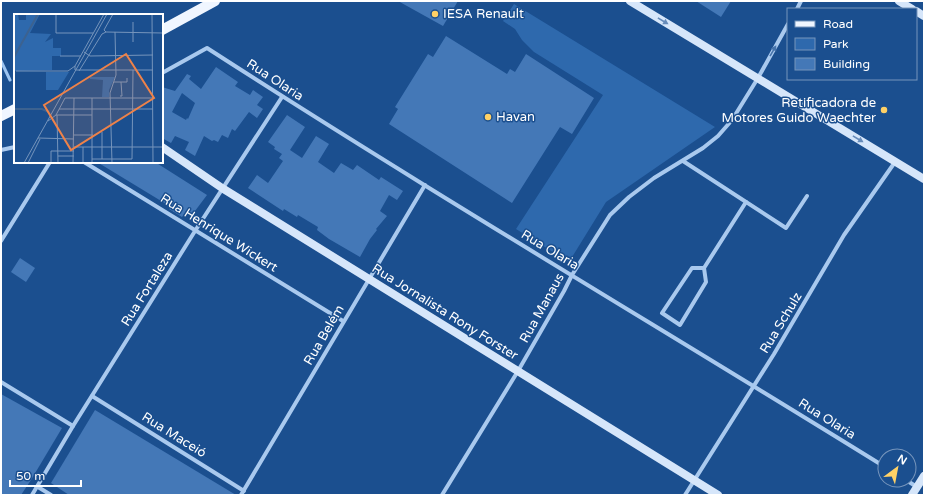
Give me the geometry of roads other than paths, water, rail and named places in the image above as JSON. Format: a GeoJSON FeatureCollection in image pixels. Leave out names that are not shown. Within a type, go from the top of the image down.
{"type":"FeatureCollection","features":[{"type":"Feature","properties":{"kind":"main road"},"geometry":{"type":"LineString","coordinates":[[163,29],[215,1]]}},
{"type":"Feature","properties":{"kind":"main road"},"geometry":{"type":"LineString","coordinates":[[1,116],[14,110]]}},
{"type":"Feature","properties":{"kind":"street"},"geometry":{"type":"LineString","coordinates":[[630,1],[924,179]]}},
{"type":"Feature","properties":{"kind":"street"},"geometry":{"type":"LineString","coordinates":[[899,1],[910,8]]}},
{"type":"Feature","properties":{"kind":"street","name":"Rua Manaus"},"geometry":{"type":"LineString","coordinates":[[442,495],[518,371],[572,275],[610,215],[654,178],[683,161],[718,136],[732,120],[758,78],[787,26]]}},
{"type":"Feature","properties":{"kind":"street","name":"Rua Olaria"},"geometry":{"type":"LineString","coordinates":[[163,72],[207,48],[282,97],[424,185],[754,385],[877,462]]}},
{"type":"Feature","properties":{"kind":"street","name":"Rua Fortaleza"},"geometry":{"type":"LineString","coordinates":[[32,495],[73,426],[222,188],[282,97]]}},
{"type":"Feature","properties":{"kind":"street"},"geometry":{"type":"LineString","coordinates":[[1,150],[14,147]]}},
{"type":"Feature","properties":{"kind":"street","name":"Rua Jornalista Rony Forster"},"geometry":{"type":"LineString","coordinates":[[163,148],[222,188],[718,495]]}},
{"type":"Feature","properties":{"kind":"street"},"geometry":{"type":"LineString","coordinates":[[683,161],[786,228],[808,196]]}},
{"type":"Feature","properties":{"kind":"street","name":"Rua Schulz"},"geometry":{"type":"LineString","coordinates":[[685,495],[774,354],[844,235],[895,162]]}},
{"type":"Feature","properties":{"kind":"street"},"geometry":{"type":"LineString","coordinates":[[1,241],[49,163]]}},
{"type":"Feature","properties":{"kind":"street","name":"Rua Henrique Wickert"},"geometry":{"type":"LineString","coordinates":[[86,163],[343,321]]}},
{"type":"Feature","properties":{"kind":"street","name":"Rua Belém"},"geometry":{"type":"LineString","coordinates":[[241,495],[424,185]]}},
{"type":"Feature","properties":{"kind":"street"},"geometry":{"type":"LineString","coordinates":[[704,268],[692,268],[662,313],[680,325],[706,282],[704,268],[746,202]]}},
{"type":"Feature","properties":{"kind":"street"},"geometry":{"type":"LineString","coordinates":[[1,382],[73,426]]}},
{"type":"Feature","properties":{"kind":"street","name":"Rua Maceió"},"geometry":{"type":"LineString","coordinates":[[92,396],[244,490]]}},
{"type":"Feature","properties":{"kind":"street"},"geometry":{"type":"LineString","coordinates":[[917,487],[924,476]]}},
{"type":"Feature","properties":{"kind":"street"},"geometry":{"type":"LineString","coordinates":[[38,487],[51,495]]}},
{"type":"Feature","properties":{"kind":"waterway"},"geometry":{"type":"LineString","coordinates":[[1,61],[10,80]]}},
{"type":"Feature","properties":{"kind":"place","name":"IESA Renault"},"geometry":{"type":"Point","coordinates":[435,14]}},
{"type":"Feature","properties":{"kind":"place","name":"Retificadora de Motores Guido Waechter"},"geometry":{"type":"Point","coordinates":[884,110]}},
{"type":"Feature","properties":{"kind":"place","name":"Havan"},"geometry":{"type":"Point","coordinates":[488,117]}}]}
